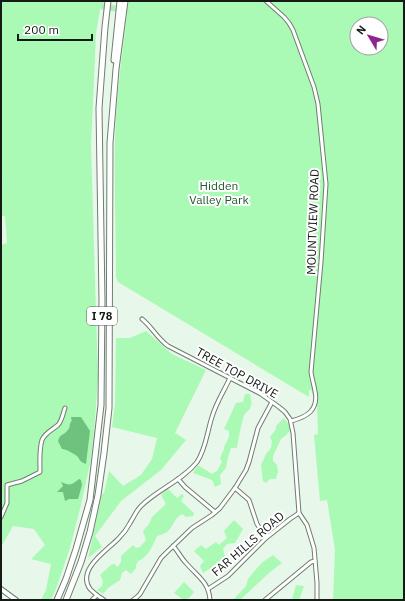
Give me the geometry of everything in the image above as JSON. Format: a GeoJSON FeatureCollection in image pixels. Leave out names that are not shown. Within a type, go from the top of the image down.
{"type":"FeatureCollection","features":[{"type":"Feature","properties":{"kind":"highway","name":"I 78"},"geometry":{"type":"LineString","coordinates":[[57,600],[76,549],[90,500],[101,405],[102,301],[99,108],[108,1]]}},
{"type":"Feature","properties":{"kind":"highway","name":"I 78"},"geometry":{"type":"LineString","coordinates":[[112,117],[111,97],[120,1]]}},
{"type":"Feature","properties":{"kind":"highway","name":"I 78"},"geometry":{"type":"LineString","coordinates":[[66,600],[81,562],[90,532],[98,495],[108,408],[110,149],[118,50],[125,1]]}},
{"type":"Feature","properties":{"kind":"main road"},"geometry":{"type":"LineString","coordinates":[[1,589],[10,598],[16,600]]}},
{"type":"Feature","properties":{"kind":"street","name":"MOUNTVIEW ROAD"},"geometry":{"type":"LineString","coordinates":[[266,1],[289,23],[301,50],[314,87],[318,104],[325,174],[321,262],[311,372],[316,393],[315,404],[313,410],[309,414],[291,422]]}},
{"type":"Feature","properties":{"kind":"street","name":"TREE TOP DRIVE"},"geometry":{"type":"LineString","coordinates":[[142,319],[168,346],[261,394],[285,412],[291,422]]}},
{"type":"Feature","properties":{"kind":"street"},"geometry":{"type":"LineString","coordinates":[[104,600],[96,595],[90,588],[87,581],[87,574],[90,567],[101,553],[115,542],[124,532],[140,507],[178,479],[193,466],[200,457],[214,412],[230,378]]}},
{"type":"Feature","properties":{"kind":"street"},"geometry":{"type":"LineString","coordinates":[[133,600],[137,597],[162,558],[173,546],[192,528],[224,504],[235,488],[249,462],[258,428],[272,402]]}},
{"type":"Feature","properties":{"kind":"street"},"geometry":{"type":"LineString","coordinates":[[1,517],[7,502],[7,485],[22,481],[40,472],[40,450],[43,439],[47,433],[58,425],[65,408]]}},
{"type":"Feature","properties":{"kind":"street"},"geometry":{"type":"LineString","coordinates":[[291,422],[299,513],[307,526],[314,548],[317,600]]}},
{"type":"Feature","properties":{"kind":"street"},"geometry":{"type":"LineString","coordinates":[[178,479],[185,487],[215,512]]}},
{"type":"Feature","properties":{"kind":"street"},"geometry":{"type":"LineString","coordinates":[[235,488],[249,500],[257,524],[266,538]]}},
{"type":"Feature","properties":{"kind":"street","name":"FAR HILLS ROAD"},"geometry":{"type":"LineString","coordinates":[[208,589],[228,576],[266,538],[299,513]]}},
{"type":"Feature","properties":{"kind":"street"},"geometry":{"type":"LineString","coordinates":[[173,546],[185,562],[201,578],[208,589],[210,600]]}},
{"type":"Feature","properties":{"kind":"street"},"geometry":{"type":"LineString","coordinates":[[266,599],[311,562],[315,561]]}},
{"type":"Feature","properties":{"kind":"street"},"geometry":{"type":"LineString","coordinates":[[92,600],[96,595]]}},
{"type":"Feature","properties":{"kind":"street"},"geometry":{"type":"LineString","coordinates":[[137,597],[142,600]]}},
{"type":"Feature","properties":{"kind":"green space","name":"Hidden Valley Park"},"geometry":{"type":"Polygon","coordinates":[[[1,1],[103,1],[127,9],[129,1],[404,1],[404,600],[333,600],[335,550],[327,500],[320,501],[314,435],[318,434],[317,404],[311,390],[309,390],[309,397],[118,282],[116,277],[115,140],[118,93],[127,14],[100,9],[96,34],[91,146],[98,377],[94,433],[90,464],[70,548],[51,600],[41,600],[46,590],[51,564],[31,559],[45,545],[34,529],[13,526],[1,547],[1,245],[7,243],[5,216],[1,216],[1,183],[3,181],[1,179],[1,1]],[[327,207],[322,208],[319,268],[322,267],[327,207]]]}},
{"type":"Feature","properties":{"kind":"green space"},"geometry":{"type":"Polygon","coordinates":[[[146,331],[172,354],[206,370],[175,433],[186,440],[161,470],[121,501],[95,536],[102,547],[88,558],[102,494],[104,493],[109,471],[123,486],[141,475],[152,459],[157,438],[112,427],[115,404],[116,338],[130,338],[146,331]]]}},
{"type":"Feature","properties":{"kind":"green space"},"geometry":{"type":"Polygon","coordinates":[[[245,394],[250,394],[251,406],[244,416],[237,448],[231,448],[226,468],[220,475],[221,484],[215,487],[212,480],[193,473],[198,465],[212,474],[217,471],[222,462],[220,458],[229,437],[229,431],[224,429],[236,403],[243,402],[245,394]]]}},
{"type":"Feature","properties":{"kind":"green space"},"geometry":{"type":"Polygon","coordinates":[[[284,418],[292,429],[281,439],[273,456],[273,461],[277,465],[278,471],[276,479],[270,479],[266,483],[263,481],[261,465],[266,454],[271,448],[272,441],[270,437],[276,429],[276,426],[284,418]]]}},
{"type":"Feature","properties":{"kind":"green space"},"geometry":{"type":"Polygon","coordinates":[[[168,489],[177,498],[182,494],[184,496],[181,501],[194,513],[193,516],[186,517],[183,514],[180,515],[167,532],[157,536],[150,551],[145,557],[138,561],[136,568],[131,574],[126,570],[122,573],[120,580],[108,588],[103,594],[97,590],[102,586],[103,581],[100,575],[111,565],[114,564],[118,567],[121,562],[121,556],[133,545],[136,548],[140,547],[146,540],[143,531],[149,524],[152,517],[166,504],[161,495],[168,489]]]}},
{"type":"Feature","properties":{"kind":"green space"},"geometry":{"type":"Polygon","coordinates":[[[234,520],[243,529],[235,543],[227,544],[223,549],[225,557],[203,573],[200,566],[204,561],[194,551],[201,545],[206,549],[216,542],[219,545],[227,538],[224,531],[234,520]]]}},
{"type":"Feature","properties":{"kind":"green space"},"geometry":{"type":"Polygon","coordinates":[[[273,555],[282,563],[240,600],[234,600],[246,586],[248,579],[257,568],[273,555]]]}},
{"type":"Feature","properties":{"kind":"green space"},"geometry":{"type":"Polygon","coordinates":[[[184,582],[194,592],[189,598],[184,600],[174,593],[184,582]]]}},
{"type":"Feature","properties":{"kind":"green space"},"geometry":{"type":"Polygon","coordinates":[[[296,585],[304,586],[299,600],[292,600],[296,585]]]}},
{"type":"Feature","properties":{"kind":"shaded area"},"geometry":{"type":"Polygon","coordinates":[[[71,417],[81,417],[90,431],[86,464],[73,453],[62,449],[58,441],[59,438],[69,429],[72,421],[71,417]]]}},
{"type":"Feature","properties":{"kind":"shaded area"},"geometry":{"type":"Polygon","coordinates":[[[79,479],[81,480],[82,485],[78,499],[69,499],[65,501],[63,492],[57,492],[63,486],[61,482],[71,484],[79,479]]]}},
{"type":"Feature","properties":{"kind":"tunnel"},"geometry":{"type":"LineString","coordinates":[[102,6],[129,13]]}}]}
